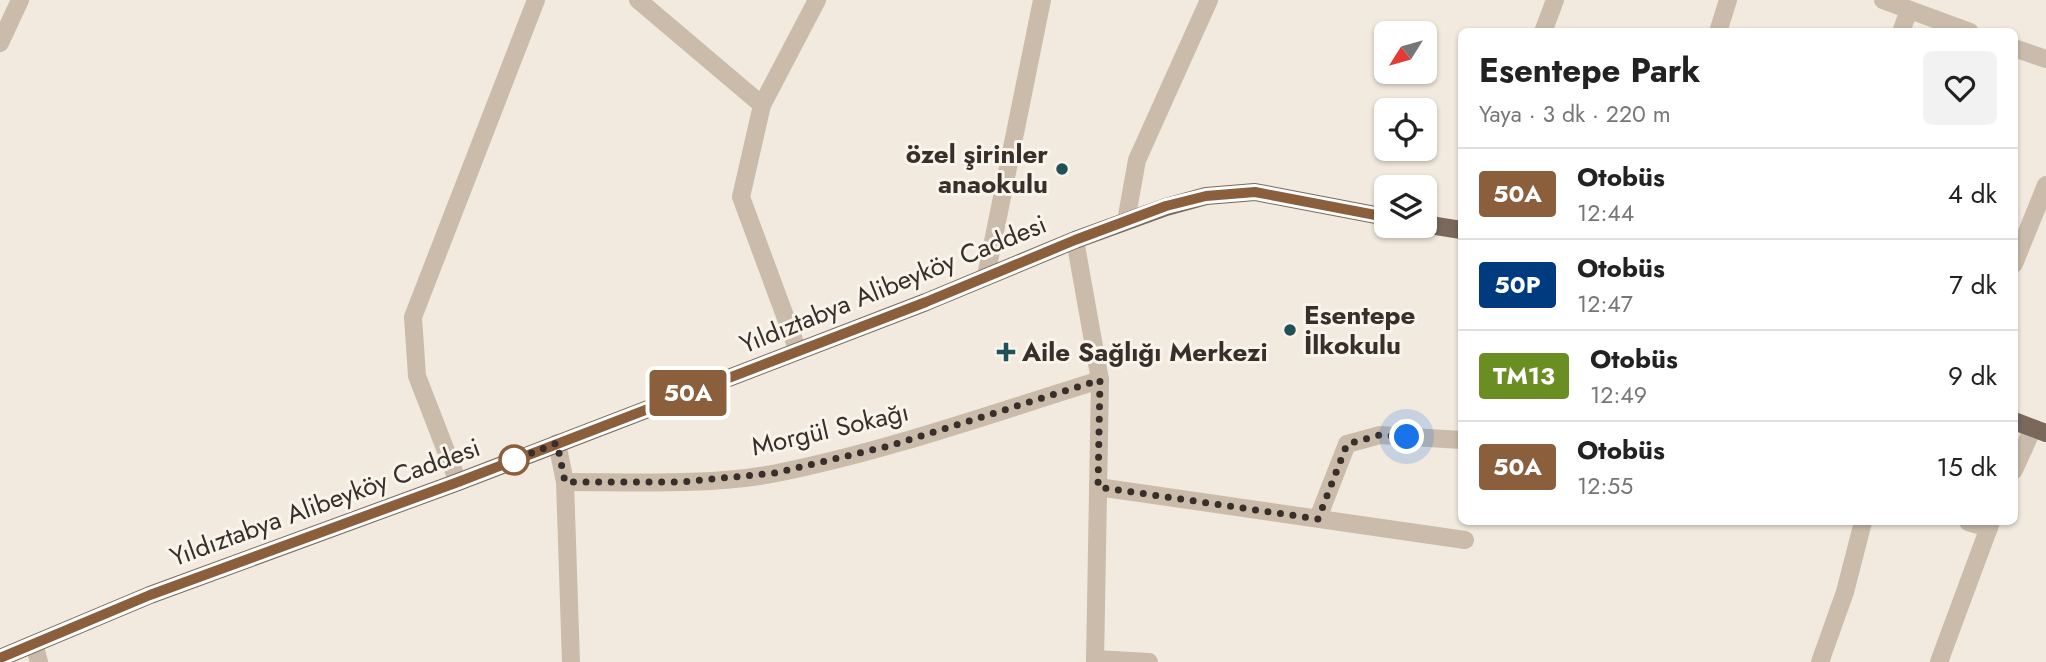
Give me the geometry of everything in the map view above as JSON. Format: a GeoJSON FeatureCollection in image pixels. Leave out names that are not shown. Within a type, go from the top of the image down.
{"type":"FeatureCollection","features":[{"type":"Feature","properties":{"kind":"main road","name":"Yıldıztabya Alibeyköy Caddesi"},"geometry":{"type":"LineString","coordinates":[[0,658],[150,595],[458,482],[926,302],[1075,240],[1166,206],[1206,196],[1255,192],[1374,214]]}},
{"type":"Feature","properties":{"kind":"main road"},"geometry":{"type":"LineString","coordinates":[[1437,226],[1458,230]]}},
{"type":"Feature","properties":{"kind":"main road"},"geometry":{"type":"LineString","coordinates":[[2018,423],[2039,431]]}},
{"type":"Feature","properties":{"kind":"street"},"geometry":{"type":"LineString","coordinates":[[0,44],[20,0]]}},
{"type":"Feature","properties":{"kind":"street"},"geometry":{"type":"LineString","coordinates":[[458,482],[417,376],[413,317],[537,0]]}},
{"type":"Feature","properties":{"kind":"street"},"geometry":{"type":"LineString","coordinates":[[638,0],[762,105]]}},
{"type":"Feature","properties":{"kind":"street"},"geometry":{"type":"LineString","coordinates":[[798,351],[741,197],[762,105],[817,0]]}},
{"type":"Feature","properties":{"kind":"street"},"geometry":{"type":"LineString","coordinates":[[986,276],[1042,0]]}},
{"type":"Feature","properties":{"kind":"street"},"geometry":{"type":"LineString","coordinates":[[1126,221],[1137,159],[1209,0]]}},
{"type":"Feature","properties":{"kind":"street"},"geometry":{"type":"LineString","coordinates":[[1544,28],[1555,0]]}},
{"type":"Feature","properties":{"kind":"street"},"geometry":{"type":"LineString","coordinates":[[1719,28],[1728,0]]}},
{"type":"Feature","properties":{"kind":"street"},"geometry":{"type":"LineString","coordinates":[[1883,0],[1959,28]]}},
{"type":"Feature","properties":{"kind":"street"},"geometry":{"type":"LineString","coordinates":[[1902,28],[1909,10]]}},
{"type":"Feature","properties":{"kind":"street"},"geometry":{"type":"LineString","coordinates":[[2018,49],[2046,59]]}},
{"type":"Feature","properties":{"kind":"street"},"geometry":{"type":"LineString","coordinates":[[2018,254],[2046,185]]}},
{"type":"Feature","properties":{"kind":"street"},"geometry":{"type":"LineString","coordinates":[[1075,240],[1100,380],[1095,660],[1149,662]]}},
{"type":"Feature","properties":{"kind":"street","name":"Morgül Sokağı"},"geometry":{"type":"LineString","coordinates":[[565,482],[681,482],[775,473],[889,446],[1100,380]]}},
{"type":"Feature","properties":{"kind":"street"},"geometry":{"type":"LineString","coordinates":[[2018,464],[2039,431]]}},
{"type":"Feature","properties":{"kind":"street"},"geometry":{"type":"LineString","coordinates":[[1318,519],[1347,444],[1380,435],[1458,440]]}},
{"type":"Feature","properties":{"kind":"street"},"geometry":{"type":"LineString","coordinates":[[557,443],[565,482],[571,662]]}},
{"type":"Feature","properties":{"kind":"street"},"geometry":{"type":"LineString","coordinates":[[1098,487],[1465,540]]}},
{"type":"Feature","properties":{"kind":"street"},"geometry":{"type":"LineString","coordinates":[[1820,662],[1845,592],[1862,525]]}},
{"type":"Feature","properties":{"kind":"street"},"geometry":{"type":"LineString","coordinates":[[1940,662],[1990,525]]}},
{"type":"Feature","properties":{"kind":"street"},"geometry":{"type":"LineString","coordinates":[[34,644],[39,662]]}},
{"type":"Feature","properties":{"kind":"bus line","name":"50A"},"geometry":{"type":"LineString","coordinates":[[0,658],[150,595],[458,482],[926,302],[1075,240],[1166,206],[1206,196],[1255,192],[1374,215]]}},
{"type":"Feature","properties":{"kind":"place","name":"özel şirinler anaokulu"},"geometry":{"type":"Point","coordinates":[1062,169]}},
{"type":"Feature","properties":{"kind":"place","name":"Esentepe İlkokulu"},"geometry":{"type":"Point","coordinates":[1290,330]}},
{"type":"Feature","properties":{"kind":"place","name":"Aile Sağlığı Merkezi"},"geometry":{"type":"Point","coordinates":[1006,352]}},
{"type":"Feature","properties":{"kind":"route"},"geometry":{"type":"LineString","coordinates":[[514,460],[511,461],[557,443],[565,482],[681,482],[775,473],[889,446],[1100,380],[1098,487],[1318,519],[1347,444],[1380,435],[1407,437]]}}]}
